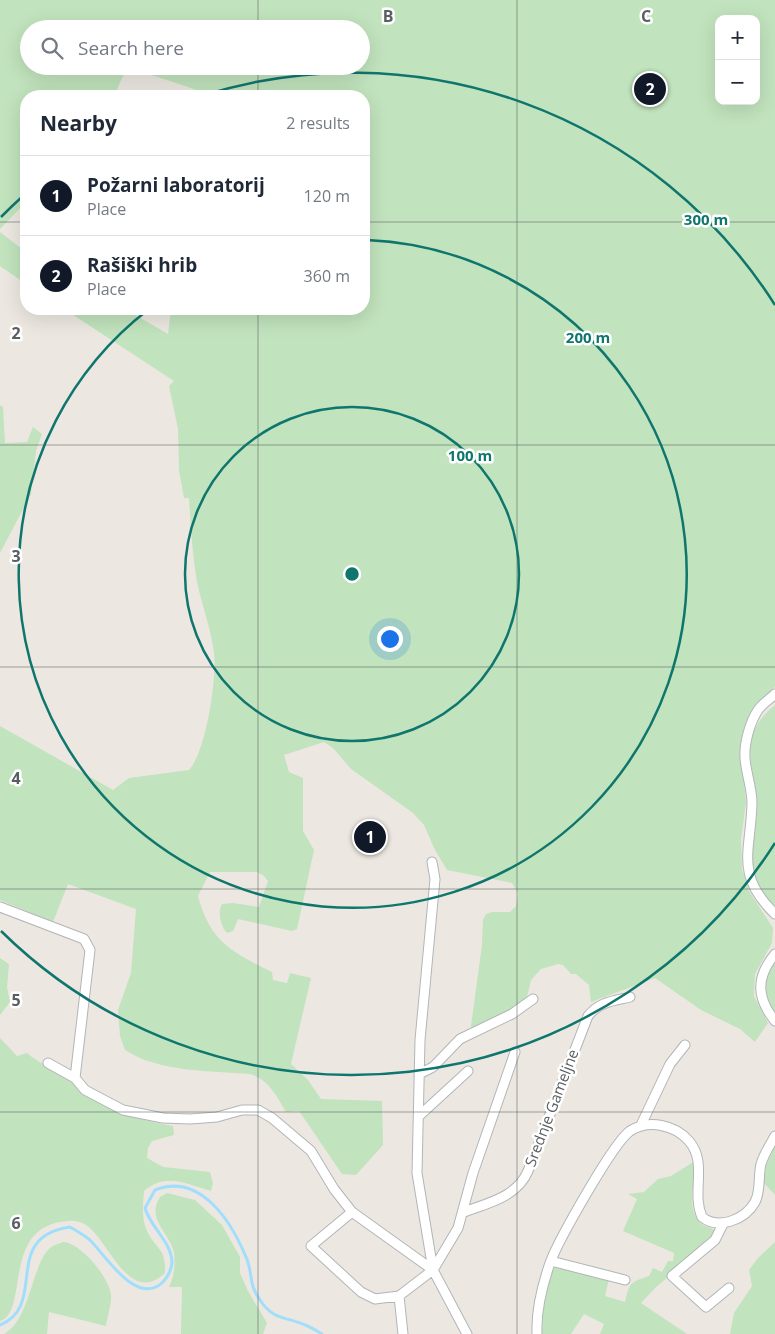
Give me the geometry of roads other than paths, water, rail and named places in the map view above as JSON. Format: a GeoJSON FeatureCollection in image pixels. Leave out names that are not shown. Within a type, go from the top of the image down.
{"type":"FeatureCollection","features":[{"type":"Feature","properties":{"kind":"street"},"geometry":{"type":"LineString","coordinates":[[775,694],[758,709],[746,742],[745,756],[752,803],[746,850],[750,877],[763,903],[775,914]]}},
{"type":"Feature","properties":{"kind":"street"},"geometry":{"type":"LineString","coordinates":[[432,862],[435,878],[420,1040],[417,1172],[433,1270],[465,1333]]}},
{"type":"Feature","properties":{"kind":"street"},"geometry":{"type":"LineString","coordinates":[[0,907],[84,939],[90,950],[75,1078]]}},
{"type":"Feature","properties":{"kind":"street"},"geometry":{"type":"LineString","coordinates":[[775,954],[761,975],[761,996],[766,1009],[775,1021]]}},
{"type":"Feature","properties":{"kind":"street","name":"Srednje Gameljne"},"geometry":{"type":"LineString","coordinates":[[464,1212],[498,1200],[519,1187],[528,1171],[588,1016],[596,1007],[603,1003],[630,996]]}},
{"type":"Feature","properties":{"kind":"street"},"geometry":{"type":"LineString","coordinates":[[419,1074],[433,1067],[460,1039],[505,1018],[533,999]]}},
{"type":"Feature","properties":{"kind":"street"},"geometry":{"type":"LineString","coordinates":[[641,1125],[670,1064],[685,1045]]}},
{"type":"Feature","properties":{"kind":"street"},"geometry":{"type":"LineString","coordinates":[[352,1212],[311,1246],[361,1292],[375,1299],[399,1296],[433,1270],[458,1228],[464,1212],[473,1173],[515,1052]]}},
{"type":"Feature","properties":{"kind":"street"},"geometry":{"type":"LineString","coordinates":[[48,1063],[75,1078],[85,1090],[104,1102],[123,1110],[163,1118],[190,1119],[217,1117],[242,1110],[258,1110],[272,1118],[311,1151],[334,1189],[352,1212],[433,1270]]}},
{"type":"Feature","properties":{"kind":"street"},"geometry":{"type":"LineString","coordinates":[[419,1116],[468,1071]]}},
{"type":"Feature","properties":{"kind":"street"},"geometry":{"type":"LineString","coordinates":[[537,1334],[539,1305],[551,1261],[614,1150],[629,1132],[641,1125],[654,1124],[670,1128],[682,1134],[696,1151],[699,1164],[698,1206],[700,1212],[708,1222],[723,1224],[745,1213],[755,1202],[761,1164],[775,1136]]}},
{"type":"Feature","properties":{"kind":"street"},"geometry":{"type":"LineString","coordinates":[[723,1224],[715,1240],[672,1276],[706,1307],[729,1288]]}},
{"type":"Feature","properties":{"kind":"street"},"geometry":{"type":"LineString","coordinates":[[551,1261],[625,1280]]}},
{"type":"Feature","properties":{"kind":"street"},"geometry":{"type":"LineString","coordinates":[[399,1296],[402,1334]]}},
{"type":"Feature","properties":{"kind":"waterway"},"geometry":{"type":"LineString","coordinates":[[0,1325],[14,1315],[22,1303],[30,1257],[36,1244],[49,1233],[70,1227],[90,1240],[122,1276],[132,1283],[142,1288],[152,1288],[162,1283],[171,1269],[171,1255],[165,1241],[151,1222],[145,1208],[155,1190],[171,1186],[186,1188],[200,1194],[212,1203],[222,1215],[240,1243],[248,1262],[256,1294],[270,1312],[298,1322],[322,1334]]}},
{"type":"Feature","properties":{"kind":"place","name":"Rašiški hrib"},"geometry":{"type":"Point","coordinates":[650,89]}},
{"type":"Feature","properties":{"kind":"place","name":"Požarni laboratorij"},"geometry":{"type":"Point","coordinates":[370,837]}}]}
